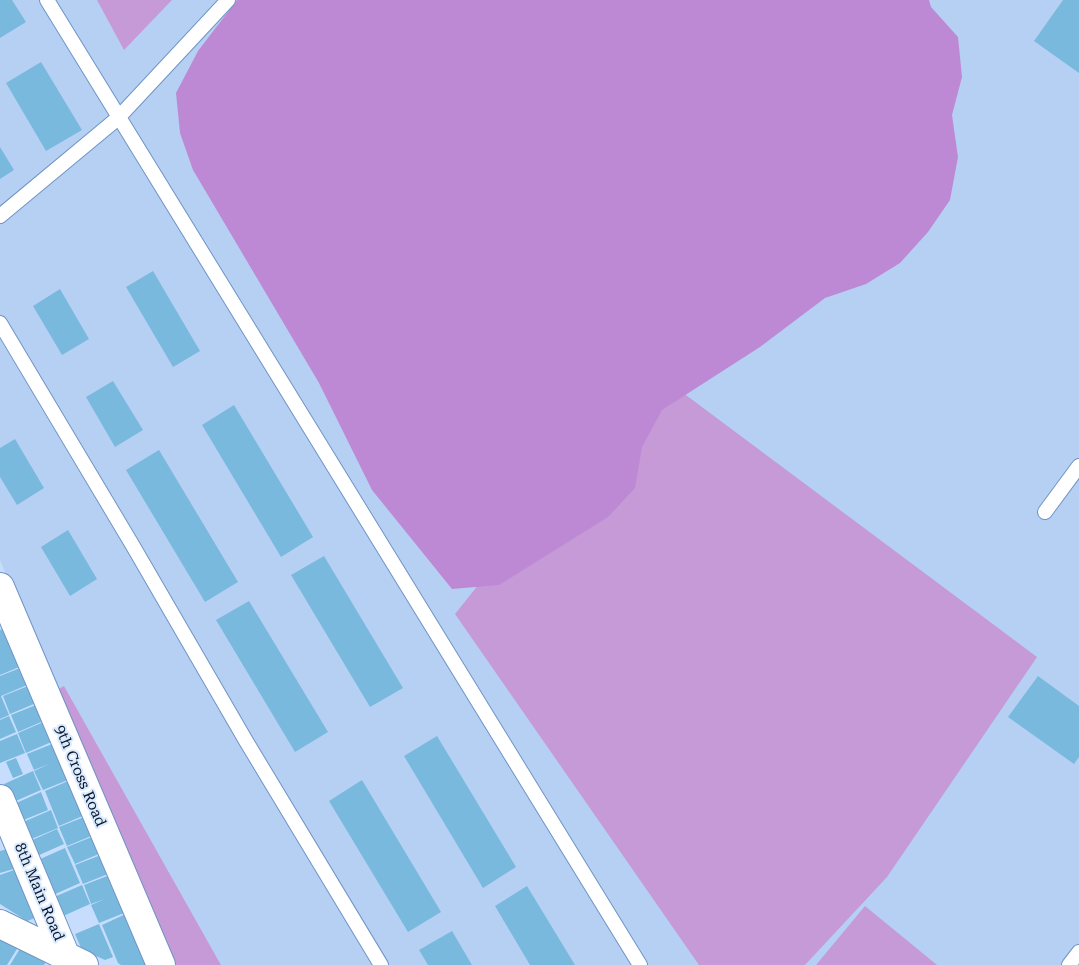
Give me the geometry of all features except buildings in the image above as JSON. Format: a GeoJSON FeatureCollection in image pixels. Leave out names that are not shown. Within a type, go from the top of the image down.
{"type":"FeatureCollection","features":[{"type":"Feature","properties":{"kind":"street","name":"9th Cross Road"},"geometry":{"type":"LineString","coordinates":[[0,587],[161,965]]}},
{"type":"Feature","properties":{"kind":"street","name":"8th Main Road"},"geometry":{"type":"LineString","coordinates":[[0,799],[75,961]]}},
{"type":"Feature","properties":{"kind":"street"},"geometry":{"type":"LineString","coordinates":[[0,924],[75,961]]}},
{"type":"Feature","properties":{"kind":"lane"},"geometry":{"type":"LineString","coordinates":[[47,0],[640,965]]}},
{"type":"Feature","properties":{"kind":"lane"},"geometry":{"type":"LineString","coordinates":[[0,216],[118,118],[228,0]]}},
{"type":"Feature","properties":{"kind":"lane"},"geometry":{"type":"LineString","coordinates":[[0,323],[381,965]]}},
{"type":"Feature","properties":{"kind":"lane"},"geometry":{"type":"LineString","coordinates":[[1044,512],[1079,466]]}},
{"type":"Feature","properties":{"kind":"lane"},"geometry":{"type":"LineString","coordinates":[[1069,965],[1079,952]]}},
{"type":"Feature","properties":{"kind":"shaded area"},"geometry":{"type":"Polygon","coordinates":[[[0,0],[1079,0],[1079,965],[221,965],[64,686],[54,691],[0,560],[0,0]]]}},
{"type":"Feature","properties":{"kind":"shaded area"},"geometry":{"type":"Polygon","coordinates":[[[97,0],[172,0],[124,50],[97,0]]]}},
{"type":"Feature","properties":{"kind":"shaded area"},"geometry":{"type":"Polygon","coordinates":[[[237,0],[929,0],[931,7],[958,37],[962,77],[952,115],[958,157],[950,200],[928,232],[900,263],[866,284],[825,298],[760,347],[662,410],[642,447],[635,488],[608,517],[499,585],[452,589],[372,490],[319,383],[193,170],[180,133],[176,93],[198,51],[237,0]]]}},
{"type":"Feature","properties":{"kind":"shaded area"},"geometry":{"type":"Polygon","coordinates":[[[651,369],[1037,657],[887,877],[805,965],[699,965],[455,614],[651,369]]]}},
{"type":"Feature","properties":{"kind":"shaded area"},"geometry":{"type":"Polygon","coordinates":[[[64,686],[221,965],[176,965],[54,691],[64,686]]]}},
{"type":"Feature","properties":{"kind":"shaded area"},"geometry":{"type":"Polygon","coordinates":[[[865,906],[937,965],[816,965],[865,906]]]}}]}
